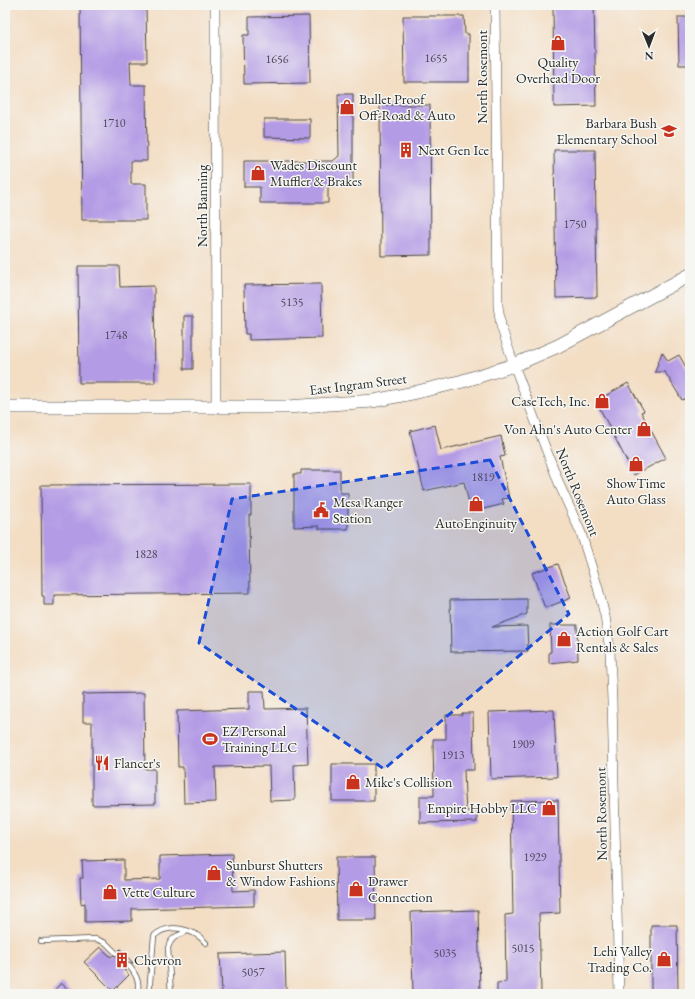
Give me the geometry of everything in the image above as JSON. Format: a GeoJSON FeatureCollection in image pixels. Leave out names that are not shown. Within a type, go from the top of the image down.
{"type":"FeatureCollection","features":[{"type":"Feature","properties":{"kind":"street","name":"North Banning"},"geometry":{"type":"LineString","coordinates":[[215,5],[216,407]]}},
{"type":"Feature","properties":{"kind":"street","name":"North Rosemont"},"geometry":{"type":"LineString","coordinates":[[495,5],[498,306],[501,326],[514,365],[560,486],[581,533],[605,616],[610,652],[612,700],[619,994]]}},
{"type":"Feature","properties":{"kind":"street","name":"East Ingram Street"},"geometry":{"type":"LineString","coordinates":[[5,408],[295,407],[373,401],[463,381],[514,365],[558,346],[690,275]]}},
{"type":"Feature","properties":{"kind":"lane"},"geometry":{"type":"LineString","coordinates":[[149,994],[154,936],[160,930],[168,928],[188,931],[198,934],[206,943]]}},
{"type":"Feature","properties":{"kind":"lane"},"geometry":{"type":"LineString","coordinates":[[170,994],[168,948],[170,942],[175,936],[188,931]]}},
{"type":"Feature","properties":{"kind":"lane"},"geometry":{"type":"LineString","coordinates":[[41,941],[96,939],[106,943],[116,953]]}},
{"type":"Feature","properties":{"kind":"lane"},"geometry":{"type":"LineString","coordinates":[[129,966],[137,975],[139,990],[137,994]]}},
{"type":"Feature","properties":{"kind":"highlighted area"},"geometry":{"type":"Polygon","coordinates":[[[490,460],[569,614],[384,769],[199,643],[232,499],[490,460]]]}},
{"type":"Feature","properties":{"kind":"building"},"geometry":{"type":"Polygon","coordinates":[[[80,5],[146,5],[147,62],[130,62],[131,85],[146,85],[147,161],[131,161],[131,184],[146,184],[146,220],[82,220],[80,5]]]}},
{"type":"Feature","properties":{"kind":"building"},"geometry":{"type":"Polygon","coordinates":[[[553,5],[594,5],[596,106],[554,107],[553,5]]]}},
{"type":"Feature","properties":{"kind":"building"},"geometry":{"type":"Polygon","coordinates":[[[309,16],[310,83],[244,84],[243,35],[249,35],[249,17],[309,16]]]}},
{"type":"Feature","properties":{"kind":"building"},"geometry":{"type":"Polygon","coordinates":[[[403,16],[464,16],[465,34],[469,34],[469,82],[404,82],[403,16]]]}},
{"type":"Feature","properties":{"kind":"building"},"geometry":{"type":"Polygon","coordinates":[[[678,17],[690,17],[690,65],[679,65],[678,17]]]}},
{"type":"Feature","properties":{"kind":"building"},"geometry":{"type":"Polygon","coordinates":[[[338,94],[353,94],[353,185],[328,186],[328,203],[260,203],[260,187],[244,187],[244,161],[333,161],[339,156],[338,94]]]}},
{"type":"Feature","properties":{"kind":"building","name":"Next Gen Ice"},"geometry":{"type":"Polygon","coordinates":[[[380,105],[430,105],[431,255],[381,256],[380,105]]]}},
{"type":"Feature","properties":{"kind":"building"},"geometry":{"type":"Polygon","coordinates":[[[264,119],[310,119],[310,138],[264,137],[264,119]]]}},
{"type":"Feature","properties":{"kind":"building"},"geometry":{"type":"Polygon","coordinates":[[[554,150],[595,150],[597,297],[556,298],[554,150]]]}},
{"type":"Feature","properties":{"kind":"building"},"geometry":{"type":"Polygon","coordinates":[[[78,266],[119,266],[120,287],[154,286],[155,383],[79,383],[78,266]]]}},
{"type":"Feature","properties":{"kind":"building"},"geometry":{"type":"Polygon","coordinates":[[[321,284],[322,338],[249,340],[249,334],[245,334],[244,285],[321,284]]]}},
{"type":"Feature","properties":{"kind":"building"},"geometry":{"type":"Polygon","coordinates":[[[184,316],[193,316],[193,369],[184,369],[184,316]]]}},
{"type":"Feature","properties":{"kind":"building"},"geometry":{"type":"Polygon","coordinates":[[[662,352],[668,361],[679,355],[687,369],[690,367],[690,396],[682,400],[665,372],[655,372],[662,352]]]}},
{"type":"Feature","properties":{"kind":"building"},"geometry":{"type":"Polygon","coordinates":[[[628,383],[644,411],[641,412],[666,458],[634,475],[596,401],[628,383]]]}},
{"type":"Feature","properties":{"kind":"building"},"geometry":{"type":"Polygon","coordinates":[[[435,425],[441,450],[501,436],[505,456],[500,457],[509,498],[502,499],[504,504],[471,512],[464,482],[424,491],[410,431],[435,425]]]}},
{"type":"Feature","properties":{"kind":"building","name":"Mesa Ranger Station"},"geometry":{"type":"Polygon","coordinates":[[[301,470],[340,470],[340,493],[348,493],[348,529],[319,529],[319,526],[294,527],[294,474],[301,474],[301,470]]]}},
{"type":"Feature","properties":{"kind":"building"},"geometry":{"type":"Polygon","coordinates":[[[251,484],[251,515],[249,515],[250,593],[54,595],[54,605],[44,605],[44,596],[42,596],[41,485],[251,484]]]}},
{"type":"Feature","properties":{"kind":"building"},"geometry":{"type":"Polygon","coordinates":[[[558,564],[571,598],[545,608],[532,573],[558,564]]]}},
{"type":"Feature","properties":{"kind":"building"},"geometry":{"type":"Polygon","coordinates":[[[527,599],[527,614],[492,627],[527,626],[528,651],[451,652],[450,600],[527,599]]]}},
{"type":"Feature","properties":{"kind":"building","name":"Action Golf Cart Rentals & Sales"},"geometry":{"type":"Polygon","coordinates":[[[550,625],[577,625],[578,660],[549,663],[549,652],[551,652],[550,625]]]}},
{"type":"Feature","properties":{"kind":"building"},"geometry":{"type":"Polygon","coordinates":[[[249,691],[264,691],[265,709],[306,708],[308,764],[294,765],[295,800],[270,801],[269,766],[215,767],[216,802],[184,803],[183,767],[178,767],[177,711],[249,709],[249,691]]]}},
{"type":"Feature","properties":{"kind":"building"},"geometry":{"type":"Polygon","coordinates":[[[144,693],[145,769],[155,769],[155,804],[92,805],[92,722],[83,722],[83,694],[144,693]]]}},
{"type":"Feature","properties":{"kind":"building"},"geometry":{"type":"Polygon","coordinates":[[[554,710],[557,777],[491,779],[489,712],[554,710]]]}},
{"type":"Feature","properties":{"kind":"building"},"geometry":{"type":"Polygon","coordinates":[[[462,713],[473,713],[474,770],[464,770],[466,811],[477,811],[477,822],[420,823],[420,796],[434,796],[433,739],[446,739],[446,715],[462,715],[462,713]]]}},
{"type":"Feature","properties":{"kind":"building","name":"Mike's Collision"},"geometry":{"type":"Polygon","coordinates":[[[332,764],[374,764],[374,801],[332,801],[332,764]]]}},
{"type":"Feature","properties":{"kind":"building"},"geometry":{"type":"Polygon","coordinates":[[[558,800],[560,913],[539,914],[541,993],[497,994],[497,983],[506,982],[505,915],[513,914],[511,801],[558,800]]]}},
{"type":"Feature","properties":{"kind":"building"},"geometry":{"type":"Polygon","coordinates":[[[232,854],[233,891],[254,890],[254,906],[132,909],[132,921],[85,922],[85,903],[81,904],[80,878],[83,878],[82,861],[124,860],[124,880],[160,879],[160,856],[232,854]]]}},
{"type":"Feature","properties":{"kind":"building","name":"Drawer Connection"},"geometry":{"type":"Polygon","coordinates":[[[336,857],[375,857],[376,920],[337,920],[336,857]]]}},
{"type":"Feature","properties":{"kind":"building"},"geometry":{"type":"Polygon","coordinates":[[[478,910],[480,994],[413,994],[411,912],[478,910]]]}},
{"type":"Feature","properties":{"kind":"building","name":"Lehi Valley Trading Co."},"geometry":{"type":"Polygon","coordinates":[[[651,925],[677,925],[678,994],[651,994],[651,925]]]}},
{"type":"Feature","properties":{"kind":"building","name":"Chevron"},"geometry":{"type":"Polygon","coordinates":[[[100,947],[111,957],[113,955],[118,956],[120,949],[133,963],[126,964],[126,969],[124,970],[129,975],[113,991],[84,962],[100,947]]]}},
{"type":"Feature","properties":{"kind":"building"},"geometry":{"type":"Polygon","coordinates":[[[285,952],[286,991],[245,994],[245,992],[222,993],[220,954],[285,952]]]}},
{"type":"Feature","properties":{"kind":"building"},"geometry":{"type":"Polygon","coordinates":[[[61,983],[73,994],[51,994],[61,983]]]}},
{"type":"Feature","properties":{"kind":"place","name":"Quality Overhead Door"},"geometry":{"type":"Point","coordinates":[558,43]}},
{"type":"Feature","properties":{"kind":"place","name":"Bullet Proof Off-Road & Auto"},"geometry":{"type":"Point","coordinates":[347,107]}},
{"type":"Feature","properties":{"kind":"place","name":"Barbara Bush Elementary School"},"geometry":{"type":"Point","coordinates":[669,131]}},
{"type":"Feature","properties":{"kind":"place","name":"Next Gen Ice"},"geometry":{"type":"Point","coordinates":[406,150]}},
{"type":"Feature","properties":{"kind":"place","name":"Wades Discount Muffler & Brakes"},"geometry":{"type":"Point","coordinates":[258,173]}},
{"type":"Feature","properties":{"kind":"place","name":"CaseTech, Inc."},"geometry":{"type":"Point","coordinates":[602,401]}},
{"type":"Feature","properties":{"kind":"place","name":"Von Ahn's Auto Center"},"geometry":{"type":"Point","coordinates":[644,429]}},
{"type":"Feature","properties":{"kind":"place","name":"ShowTime Auto Glass"},"geometry":{"type":"Point","coordinates":[636,464]}},
{"type":"Feature","properties":{"kind":"place","name":"AutoEnginuity"},"geometry":{"type":"Point","coordinates":[476,504]}},
{"type":"Feature","properties":{"kind":"place","name":"Mesa Ranger Station"},"geometry":{"type":"Point","coordinates":[321,510]}},
{"type":"Feature","properties":{"kind":"place","name":"Action Golf Cart Rentals & Sales"},"geometry":{"type":"Point","coordinates":[564,639]}},
{"type":"Feature","properties":{"kind":"place","name":"EZ Personal Training LLC"},"geometry":{"type":"Point","coordinates":[210,739]}},
{"type":"Feature","properties":{"kind":"place","name":"Flancer's"},"geometry":{"type":"Point","coordinates":[102,763]}},
{"type":"Feature","properties":{"kind":"place","name":"Mike's Collision"},"geometry":{"type":"Point","coordinates":[353,782]}},
{"type":"Feature","properties":{"kind":"place","name":"Empire Hobby LLC"},"geometry":{"type":"Point","coordinates":[549,808]}},
{"type":"Feature","properties":{"kind":"place","name":"Sunburst Shutters & Window Fashions"},"geometry":{"type":"Point","coordinates":[214,873]}},
{"type":"Feature","properties":{"kind":"place","name":"Drawer Connection"},"geometry":{"type":"Point","coordinates":[356,889]}},
{"type":"Feature","properties":{"kind":"place","name":"Vette Culture"},"geometry":{"type":"Point","coordinates":[110,892]}},
{"type":"Feature","properties":{"kind":"place","name":"Lehi Valley Trading Co."},"geometry":{"type":"Point","coordinates":[664,959]}},
{"type":"Feature","properties":{"kind":"place","name":"Chevron"},"geometry":{"type":"Point","coordinates":[122,960]}}]}
